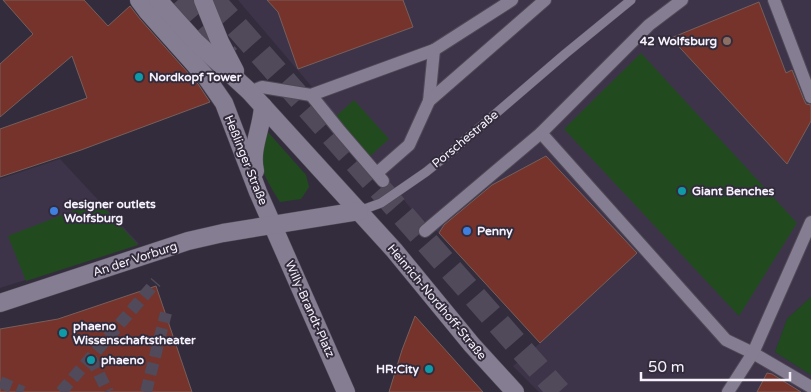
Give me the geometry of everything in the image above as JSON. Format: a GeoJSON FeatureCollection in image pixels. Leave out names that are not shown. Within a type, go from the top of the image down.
{"type":"FeatureCollection","features":[{"type":"Feature","properties":{"kind":"street","name":"Heßlinger Straße"},"geometry":{"type":"LineString","coordinates":[[139,0],[206,77],[224,103],[273,226]]}},
{"type":"Feature","properties":{"kind":"street"},"geometry":{"type":"LineString","coordinates":[[158,0],[195,41],[250,92],[359,211]]}},
{"type":"Feature","properties":{"kind":"street"},"geometry":{"type":"LineString","coordinates":[[204,0],[232,67],[250,92]]}},
{"type":"Feature","properties":{"kind":"street"},"geometry":{"type":"LineString","coordinates":[[250,92],[262,86],[311,96],[434,50],[512,0]]}},
{"type":"Feature","properties":{"kind":"street"},"geometry":{"type":"LineString","coordinates":[[429,101],[545,0]]}},
{"type":"Feature","properties":{"kind":"street"},"geometry":{"type":"LineString","coordinates":[[425,231],[541,133],[649,24],[682,0]]}},
{"type":"Feature","properties":{"kind":"street"},"geometry":{"type":"LineString","coordinates":[[774,0],[811,97]]}},
{"type":"Feature","properties":{"kind":"street"},"geometry":{"type":"LineString","coordinates":[[311,96],[380,177],[409,145],[429,101],[434,50]]}},
{"type":"Feature","properties":{"kind":"street","name":"Heßlinger Straße"},"geometry":{"type":"LineString","coordinates":[[263,106],[253,152],[254,167],[273,226]]}},
{"type":"Feature","properties":{"kind":"street"},"geometry":{"type":"LineString","coordinates":[[541,133],[726,340],[753,353],[811,387]]}},
{"type":"Feature","properties":{"kind":"street","name":"Porschestraße"},"geometry":{"type":"LineString","coordinates":[[273,226],[359,211]]}},
{"type":"Feature","properties":{"kind":"street","name":"Heinrich-Nordhoff-Straße"},"geometry":{"type":"LineString","coordinates":[[359,211],[515,392]]}},
{"type":"Feature","properties":{"kind":"street"},"geometry":{"type":"LineString","coordinates":[[728,392],[753,353],[811,222]]}},
{"type":"Feature","properties":{"kind":"street","name":"An der Vorburg"},"geometry":{"type":"LineString","coordinates":[[0,303],[188,242],[223,233],[273,226]]}},
{"type":"Feature","properties":{"kind":"street","name":"Willy-Brandt-Platz"},"geometry":{"type":"LineString","coordinates":[[273,226],[346,392]]}},
{"type":"Feature","properties":{"kind":"lane","name":"Porschestraße"},"geometry":{"type":"LineString","coordinates":[[359,211],[381,203],[432,167],[631,0]]}},
{"type":"Feature","properties":{"kind":"shaded area"},"geometry":{"type":"Polygon","coordinates":[[[238,0],[811,0],[811,297],[787,319],[775,352],[811,375],[811,392],[539,392],[513,366],[540,343],[439,233],[413,211],[238,0]]]}},
{"type":"Feature","properties":{"kind":"shaded area","name":"designer outlets Wolfsburg"},"geometry":{"type":"Polygon","coordinates":[[[60,159],[139,244],[0,288],[0,179],[60,159]]]}},
{"type":"Feature","properties":{"kind":"green space"},"geometry":{"type":"Polygon","coordinates":[[[641,53],[797,223],[739,316],[564,129],[641,53]]]}},
{"type":"Feature","properties":{"kind":"green space"},"geometry":{"type":"Polygon","coordinates":[[[354,100],[389,139],[369,157],[334,118],[354,100]]]}},
{"type":"Feature","properties":{"kind":"green space"},"geometry":{"type":"Polygon","coordinates":[[[267,131],[306,175],[309,187],[301,199],[280,202],[261,167],[258,152],[259,146],[267,131]]]}},
{"type":"Feature","properties":{"kind":"green space"},"geometry":{"type":"Polygon","coordinates":[[[98,201],[138,245],[26,281],[8,236],[98,201]]]}},
{"type":"Feature","properties":{"kind":"green space"},"geometry":{"type":"Polygon","coordinates":[[[811,297],[811,375],[775,352],[787,319],[811,297]]]}},
{"type":"Feature","properties":{"kind":"building","name":"Nordkopf Tower"},"geometry":{"type":"Polygon","coordinates":[[[3,0],[84,0],[108,26],[130,6],[198,84],[210,102],[81,150],[0,177],[0,129],[87,98],[72,56],[0,117],[0,64],[33,34],[3,0]]]}},
{"type":"Feature","properties":{"kind":"building"},"geometry":{"type":"Polygon","coordinates":[[[267,0],[403,0],[413,27],[298,69],[278,12],[267,0]]]}},
{"type":"Feature","properties":{"kind":"building"},"geometry":{"type":"Polygon","coordinates":[[[759,2],[786,73],[792,70],[806,104],[811,105],[811,121],[787,164],[671,38],[759,2]]]}},
{"type":"Feature","properties":{"kind":"building"},"geometry":{"type":"Polygon","coordinates":[[[546,156],[637,253],[540,343],[439,233],[444,225],[492,185],[546,156]]]}},
{"type":"Feature","properties":{"kind":"building","name":"phaeno"},"geometry":{"type":"Polygon","coordinates":[[[156,286],[192,392],[0,392],[0,329],[58,319],[156,286]]]}},
{"type":"Feature","properties":{"kind":"building","name":"HR:City"},"geometry":{"type":"Polygon","coordinates":[[[415,316],[483,392],[389,392],[415,316]]]}},
{"type":"Feature","properties":{"kind":"building"},"geometry":{"type":"Polygon","coordinates":[[[767,373],[772,374],[801,392],[757,392],[767,373]]]}},
{"type":"Feature","properties":{"kind":"tunnel"},"geometry":{"type":"LineString","coordinates":[[178,0],[228,57]]}},
{"type":"Feature","properties":{"kind":"tunnel"},"geometry":{"type":"LineString","coordinates":[[213,0],[559,392]]}},
{"type":"Feature","properties":{"kind":"tunnel"},"geometry":{"type":"LineString","coordinates":[[61,392],[156,282]]}},
{"type":"Feature","properties":{"kind":"tunnel"},"geometry":{"type":"LineString","coordinates":[[146,392],[166,313]]}},
{"type":"Feature","properties":{"kind":"tunnel"},"geometry":{"type":"LineString","coordinates":[[91,358],[108,392]]}},
{"type":"Feature","properties":{"kind":"tunnel"},"geometry":{"type":"LineString","coordinates":[[0,382],[23,392]]}},
{"type":"Feature","properties":{"kind":"place","name":"42 Wolfsburg"},"geometry":{"type":"Point","coordinates":[727,41]}},
{"type":"Feature","properties":{"kind":"place","name":"Nordkopf Tower"},"geometry":{"type":"Point","coordinates":[139,77]}},
{"type":"Feature","properties":{"kind":"place","name":"Giant Benches"},"geometry":{"type":"Point","coordinates":[682,191]}},
{"type":"Feature","properties":{"kind":"place","name":"designer outlets Wolfsburg"},"geometry":{"type":"Point","coordinates":[54,211]}},
{"type":"Feature","properties":{"kind":"place","name":"Penny"},"geometry":{"type":"Point","coordinates":[467,231]}},
{"type":"Feature","properties":{"kind":"place","name":"phaeno Wissenschaftstheater"},"geometry":{"type":"Point","coordinates":[63,333]}},
{"type":"Feature","properties":{"kind":"place","name":"phaeno"},"geometry":{"type":"Point","coordinates":[91,360]}},
{"type":"Feature","properties":{"kind":"place","name":"HR:City"},"geometry":{"type":"Point","coordinates":[429,369]}}]}
